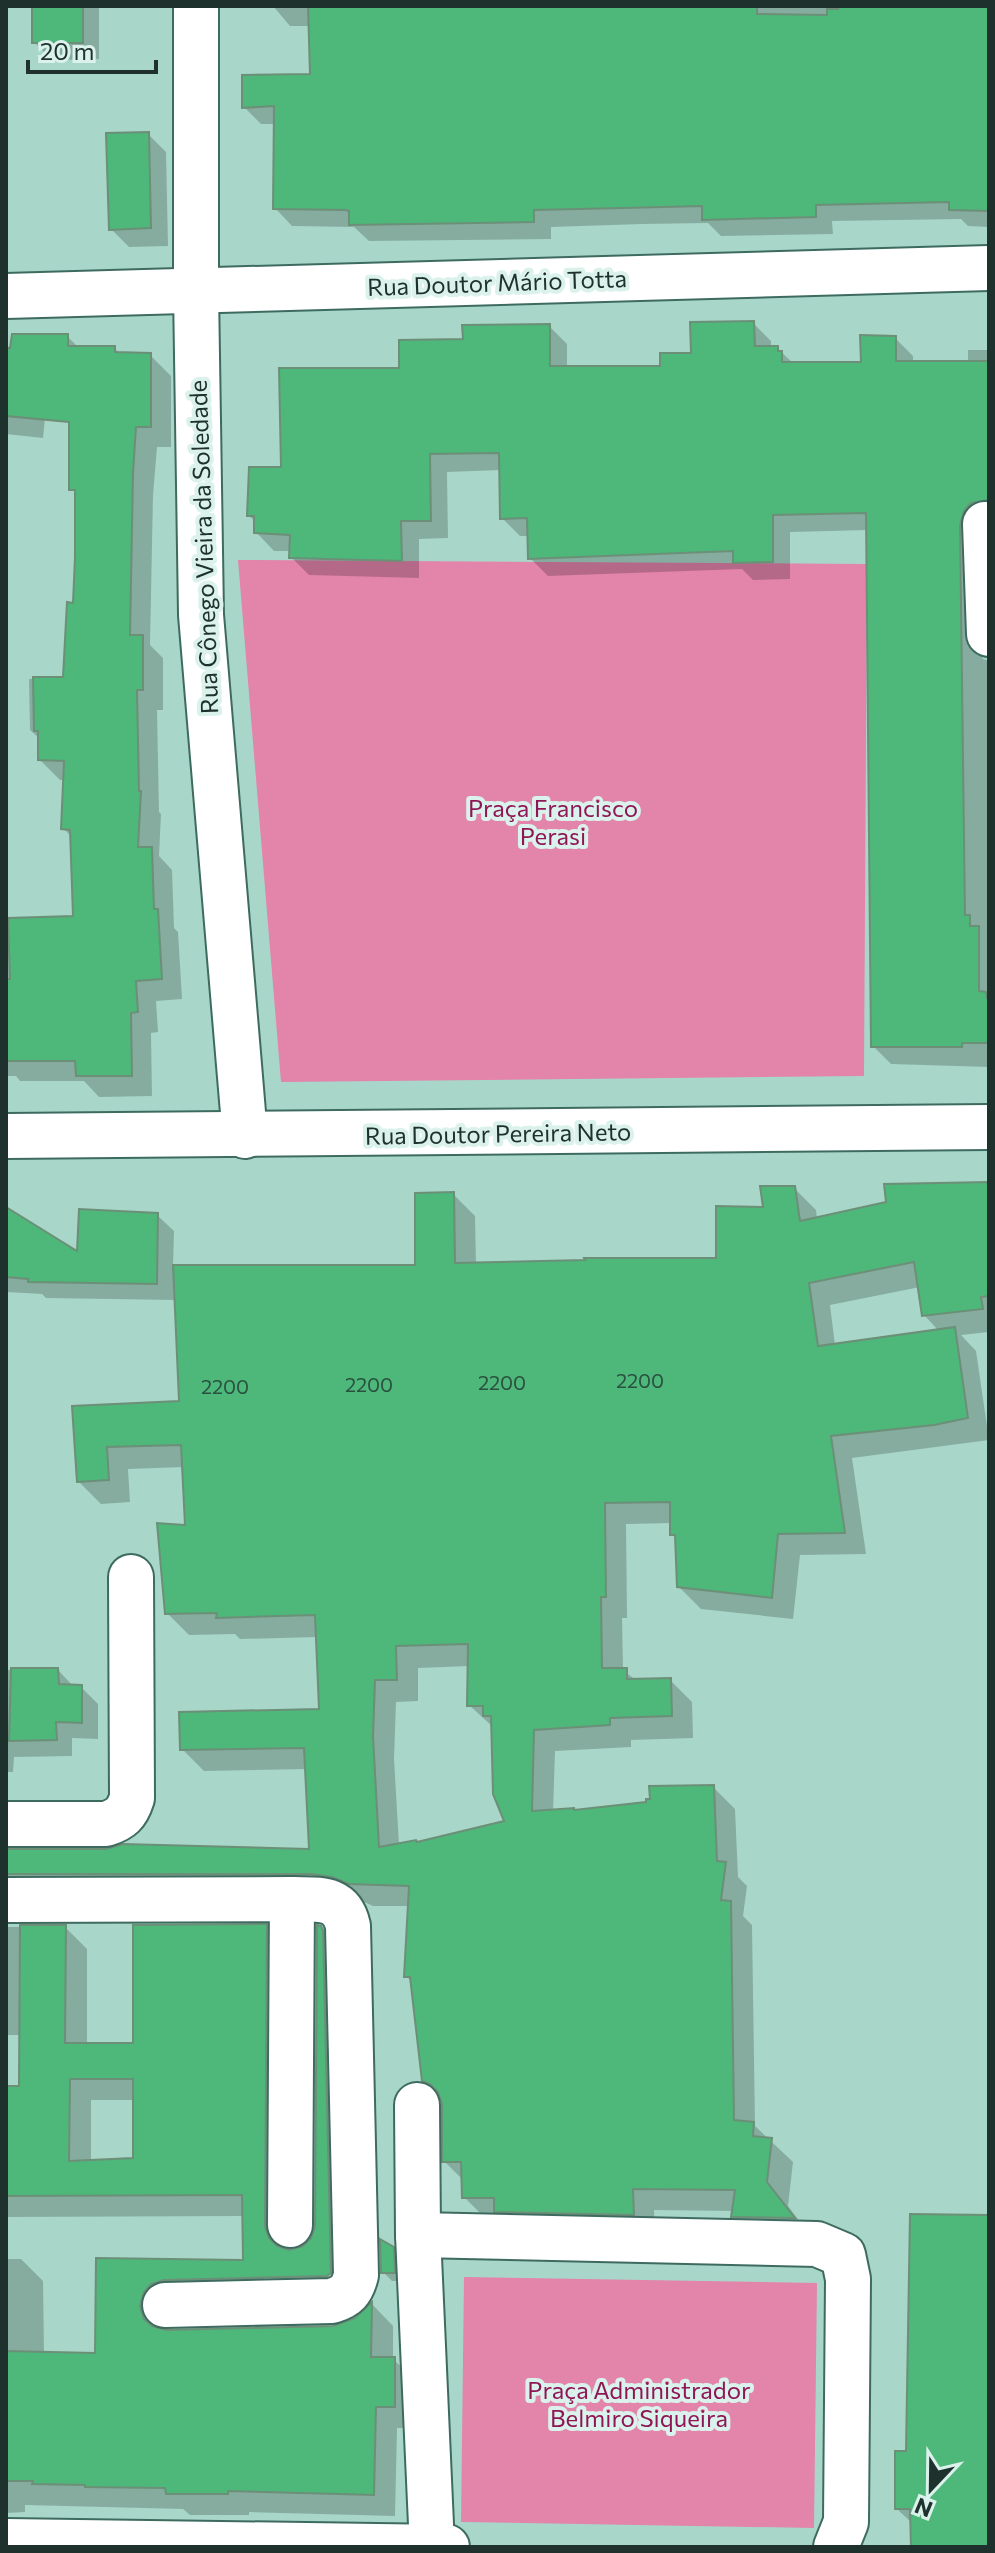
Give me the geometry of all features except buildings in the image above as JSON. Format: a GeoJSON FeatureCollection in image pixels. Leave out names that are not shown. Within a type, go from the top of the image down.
{"type":"FeatureCollection","features":[{"type":"Feature","properties":{"kind":"street","name":"Rua Cônego Vieira da Soledade"},"geometry":{"type":"LineString","coordinates":[[196,6],[201,615],[245,1136]]}},
{"type":"Feature","properties":{"kind":"street","name":"Rua Doutor Mário Totta"},"geometry":{"type":"LineString","coordinates":[[6,296],[989,268]]}},
{"type":"Feature","properties":{"kind":"street"},"geometry":{"type":"LineString","coordinates":[[985,524],[989,634]]}},
{"type":"Feature","properties":{"kind":"street","name":"Rua Doutor Pereira Neto"},"geometry":{"type":"LineString","coordinates":[[6,1136],[989,1127]]}},
{"type":"Feature","properties":{"kind":"street"},"geometry":{"type":"LineString","coordinates":[[6,1824],[106,1824],[119,1820],[128,1811],[132,1798],[131,1577]]}},
{"type":"Feature","properties":{"kind":"street"},"geometry":{"type":"LineString","coordinates":[[6,1900],[292,1899],[336,1904],[345,1913],[348,1926],[356,2275],[353,2287],[345,2297],[332,2301],[165,2305]]}},
{"type":"Feature","properties":{"kind":"street"},"geometry":{"type":"LineString","coordinates":[[290,2225],[292,1899]]}},
{"type":"Feature","properties":{"kind":"street"},"geometry":{"type":"LineString","coordinates":[[417,2105],[418,2235],[432,2547]]}},
{"type":"Feature","properties":{"kind":"street"},"geometry":{"type":"LineString","coordinates":[[418,2235],[817,2244],[843,2255],[848,2279],[846,2522],[836,2547]]}},
{"type":"Feature","properties":{"kind":"street"},"geometry":{"type":"LineString","coordinates":[[6,2541],[447,2547]]}},
{"type":"Feature","properties":{"kind":"green space","name":"Praça Francisco Perasi"},"geometry":{"type":"Polygon","coordinates":[[[238,560],[867,564],[864,1076],[281,1082],[238,560]]]}},
{"type":"Feature","properties":{"kind":"green space","name":"Praça Administrador Belmiro Siqueira"},"geometry":{"type":"Polygon","coordinates":[[[464,2277],[817,2283],[814,2528],[461,2522],[464,2277]]]}}]}
